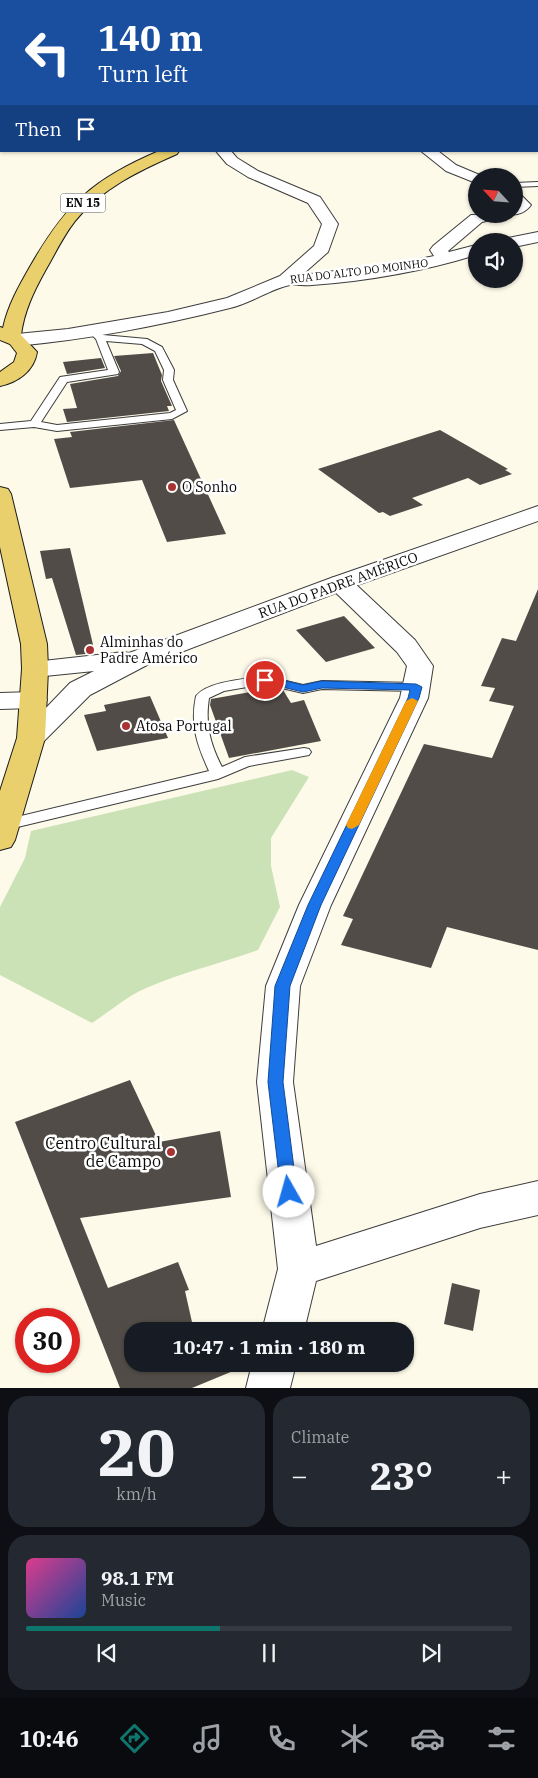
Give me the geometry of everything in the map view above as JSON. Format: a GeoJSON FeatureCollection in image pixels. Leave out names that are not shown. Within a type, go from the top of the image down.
{"type":"FeatureCollection","features":[{"type":"Feature","properties":{"kind":"main road","name":"EN 15"},"geometry":{"type":"LineString","coordinates":[[0,314],[58,233],[82,204],[118,178],[170,152]]}},
{"type":"Feature","properties":{"kind":"main road","name":"EN 15"},"geometry":{"type":"LineString","coordinates":[[9,337],[13,297]]}},
{"type":"Feature","properties":{"kind":"main road"},"geometry":{"type":"LineString","coordinates":[[3,381],[21,368],[27,359],[27,352],[9,337]]}},
{"type":"Feature","properties":{"kind":"main road"},"geometry":{"type":"LineString","coordinates":[[0,494],[34,644],[31,738],[2,833]]}},
{"type":"Feature","properties":{"kind":"street"},"geometry":{"type":"LineString","coordinates":[[224,152],[232,161],[253,174],[314,200],[330,224],[322,248],[286,280]]}},
{"type":"Feature","properties":{"kind":"street"},"geometry":{"type":"LineString","coordinates":[[429,152],[451,168],[468,175]]}},
{"type":"Feature","properties":{"kind":"street"},"geometry":{"type":"LineString","coordinates":[[445,259],[439,250],[471,223]]}},
{"type":"Feature","properties":{"kind":"street"},"geometry":{"type":"LineString","coordinates":[[523,240],[538,237]]}},
{"type":"Feature","properties":{"kind":"street","name":"RUA DO ALTO DO MOINHO"},"geometry":{"type":"LineString","coordinates":[[9,337],[97,335],[233,302],[286,280],[312,280],[401,268],[468,252]]}},
{"type":"Feature","properties":{"kind":"street","name":"RUA DO ALTO DO MOINHO"},"geometry":{"type":"LineString","coordinates":[[27,359],[68,335]]}},
{"type":"Feature","properties":{"kind":"street","name":"RUA DO PADRE AMÉRICO"},"geometry":{"type":"LineString","coordinates":[[34,685],[138,659],[340,583],[538,513]]}},
{"type":"Feature","properties":{"kind":"street"},"geometry":{"type":"LineString","coordinates":[[284,1322],[299,1269],[275,1082],[282,986],[315,905],[414,698],[420,666],[406,646],[340,583]]}},
{"type":"Feature","properties":{"kind":"street","name":"RUA DO PADRE AMÉRICO"},"geometry":{"type":"LineString","coordinates":[[31,738],[80,689],[138,659]]}},
{"type":"Feature","properties":{"kind":"street"},"geometry":{"type":"LineString","coordinates":[[0,701],[34,685],[80,689]]}},
{"type":"Feature","properties":{"kind":"street"},"geometry":{"type":"LineString","coordinates":[[299,1269],[480,1211],[538,1198]]}},
{"type":"Feature","properties":{"kind":"street"},"geometry":{"type":"LineString","coordinates":[[268,1388],[272,1372]]}},
{"type":"Feature","properties":{"kind":"lane"},"geometry":{"type":"LineString","coordinates":[[523,185],[538,184]]}},
{"type":"Feature","properties":{"kind":"lane"},"geometry":{"type":"LineString","coordinates":[[0,427],[34,424],[57,428],[172,416],[182,411],[168,380],[169,370],[159,349],[144,341],[97,335]]}},
{"type":"Feature","properties":{"kind":"lane"},"geometry":{"type":"LineString","coordinates":[[34,424],[64,379],[114,372],[97,335]]}},
{"type":"Feature","properties":{"kind":"lane"},"geometry":{"type":"LineString","coordinates":[[218,774],[202,741],[199,714],[204,696],[220,688],[265,680],[303,689],[322,685],[416,687]]}},
{"type":"Feature","properties":{"kind":"lane"},"geometry":{"type":"LineString","coordinates":[[2,833],[218,774],[245,762],[304,752]]}},
{"type":"Feature","properties":{"kind":"green space"},"geometry":{"type":"Polygon","coordinates":[[[292,770],[309,777],[271,838],[271,866],[280,907],[258,950],[172,978],[137,992],[92,1023],[0,975],[0,907],[25,858],[31,831],[292,770]]]}},
{"type":"Feature","properties":{"kind":"building"},"geometry":{"type":"Polygon","coordinates":[[[153,353],[162,375],[161,381],[172,406],[167,406],[169,411],[67,422],[63,409],[77,408],[70,384],[118,376],[121,371],[114,356],[153,353]]]}},
{"type":"Feature","properties":{"kind":"building"},"geometry":{"type":"Polygon","coordinates":[[[101,358],[105,368],[67,374],[63,362],[101,358]]]}},
{"type":"Feature","properties":{"kind":"building"},"geometry":{"type":"Polygon","coordinates":[[[174,420],[226,534],[167,542],[142,480],[70,488],[54,439],[72,437],[70,432],[174,420]]]}},
{"type":"Feature","properties":{"kind":"building"},"geometry":{"type":"Polygon","coordinates":[[[440,430],[508,469],[505,470],[512,474],[480,485],[468,478],[412,498],[423,505],[390,516],[383,512],[379,513],[318,469],[440,430]]]}},
{"type":"Feature","properties":{"kind":"building"},"geometry":{"type":"Polygon","coordinates":[[[70,548],[95,653],[76,655],[52,578],[46,579],[40,551],[70,548]]]}},
{"type":"Feature","properties":{"kind":"building"},"geometry":{"type":"Polygon","coordinates":[[[538,589],[538,950],[447,927],[431,968],[341,945],[353,919],[343,916],[424,744],[492,758],[514,706],[489,701],[495,688],[481,686],[502,638],[516,641],[538,589]]]}},
{"type":"Feature","properties":{"kind":"building"},"geometry":{"type":"Polygon","coordinates":[[[344,616],[375,648],[326,662],[296,630],[344,616]]]}},
{"type":"Feature","properties":{"kind":"building"},"geometry":{"type":"Polygon","coordinates":[[[273,688],[283,690],[291,703],[304,700],[321,741],[229,758],[210,705],[211,699],[273,688]]]}},
{"type":"Feature","properties":{"kind":"building","name":"Atosa Portugal"},"geometry":{"type":"Polygon","coordinates":[[[150,696],[168,738],[97,751],[84,715],[106,711],[104,705],[150,696]]]}},
{"type":"Feature","properties":{"kind":"building"},"geometry":{"type":"Polygon","coordinates":[[[130,1080],[159,1142],[220,1131],[231,1197],[80,1218],[108,1288],[178,1262],[189,1290],[185,1291],[192,1322],[124,1322],[124,1372],[231,1372],[192,1388],[120,1388],[15,1122],[130,1080]]]}},
{"type":"Feature","properties":{"kind":"building"},"geometry":{"type":"Polygon","coordinates":[[[452,1283],[480,1290],[473,1331],[444,1324],[452,1283]]]}},
{"type":"Feature","properties":{"kind":"slow traffic"},"geometry":{"type":"LineString","coordinates":[[352,825],[412,701]]}},
{"type":"Feature","properties":{"kind":"place","name":"O Sonho"},"geometry":{"type":"Point","coordinates":[172,487]}},
{"type":"Feature","properties":{"kind":"place","name":"Alminhas do Padre Américo"},"geometry":{"type":"Point","coordinates":[90,650]}},
{"type":"Feature","properties":{"kind":"place","name":"Atosa Portugal"},"geometry":{"type":"Point","coordinates":[126,726]}},
{"type":"Feature","properties":{"kind":"place","name":"Centro Cultural de Campo"},"geometry":{"type":"Point","coordinates":[171,1152]}},
{"type":"Feature","properties":{"kind":"route"},"geometry":{"type":"LineString","coordinates":[[265,680],[303,689],[322,685],[416,687],[414,698],[315,905],[282,986],[275,1082],[289,1192]]}}]}
